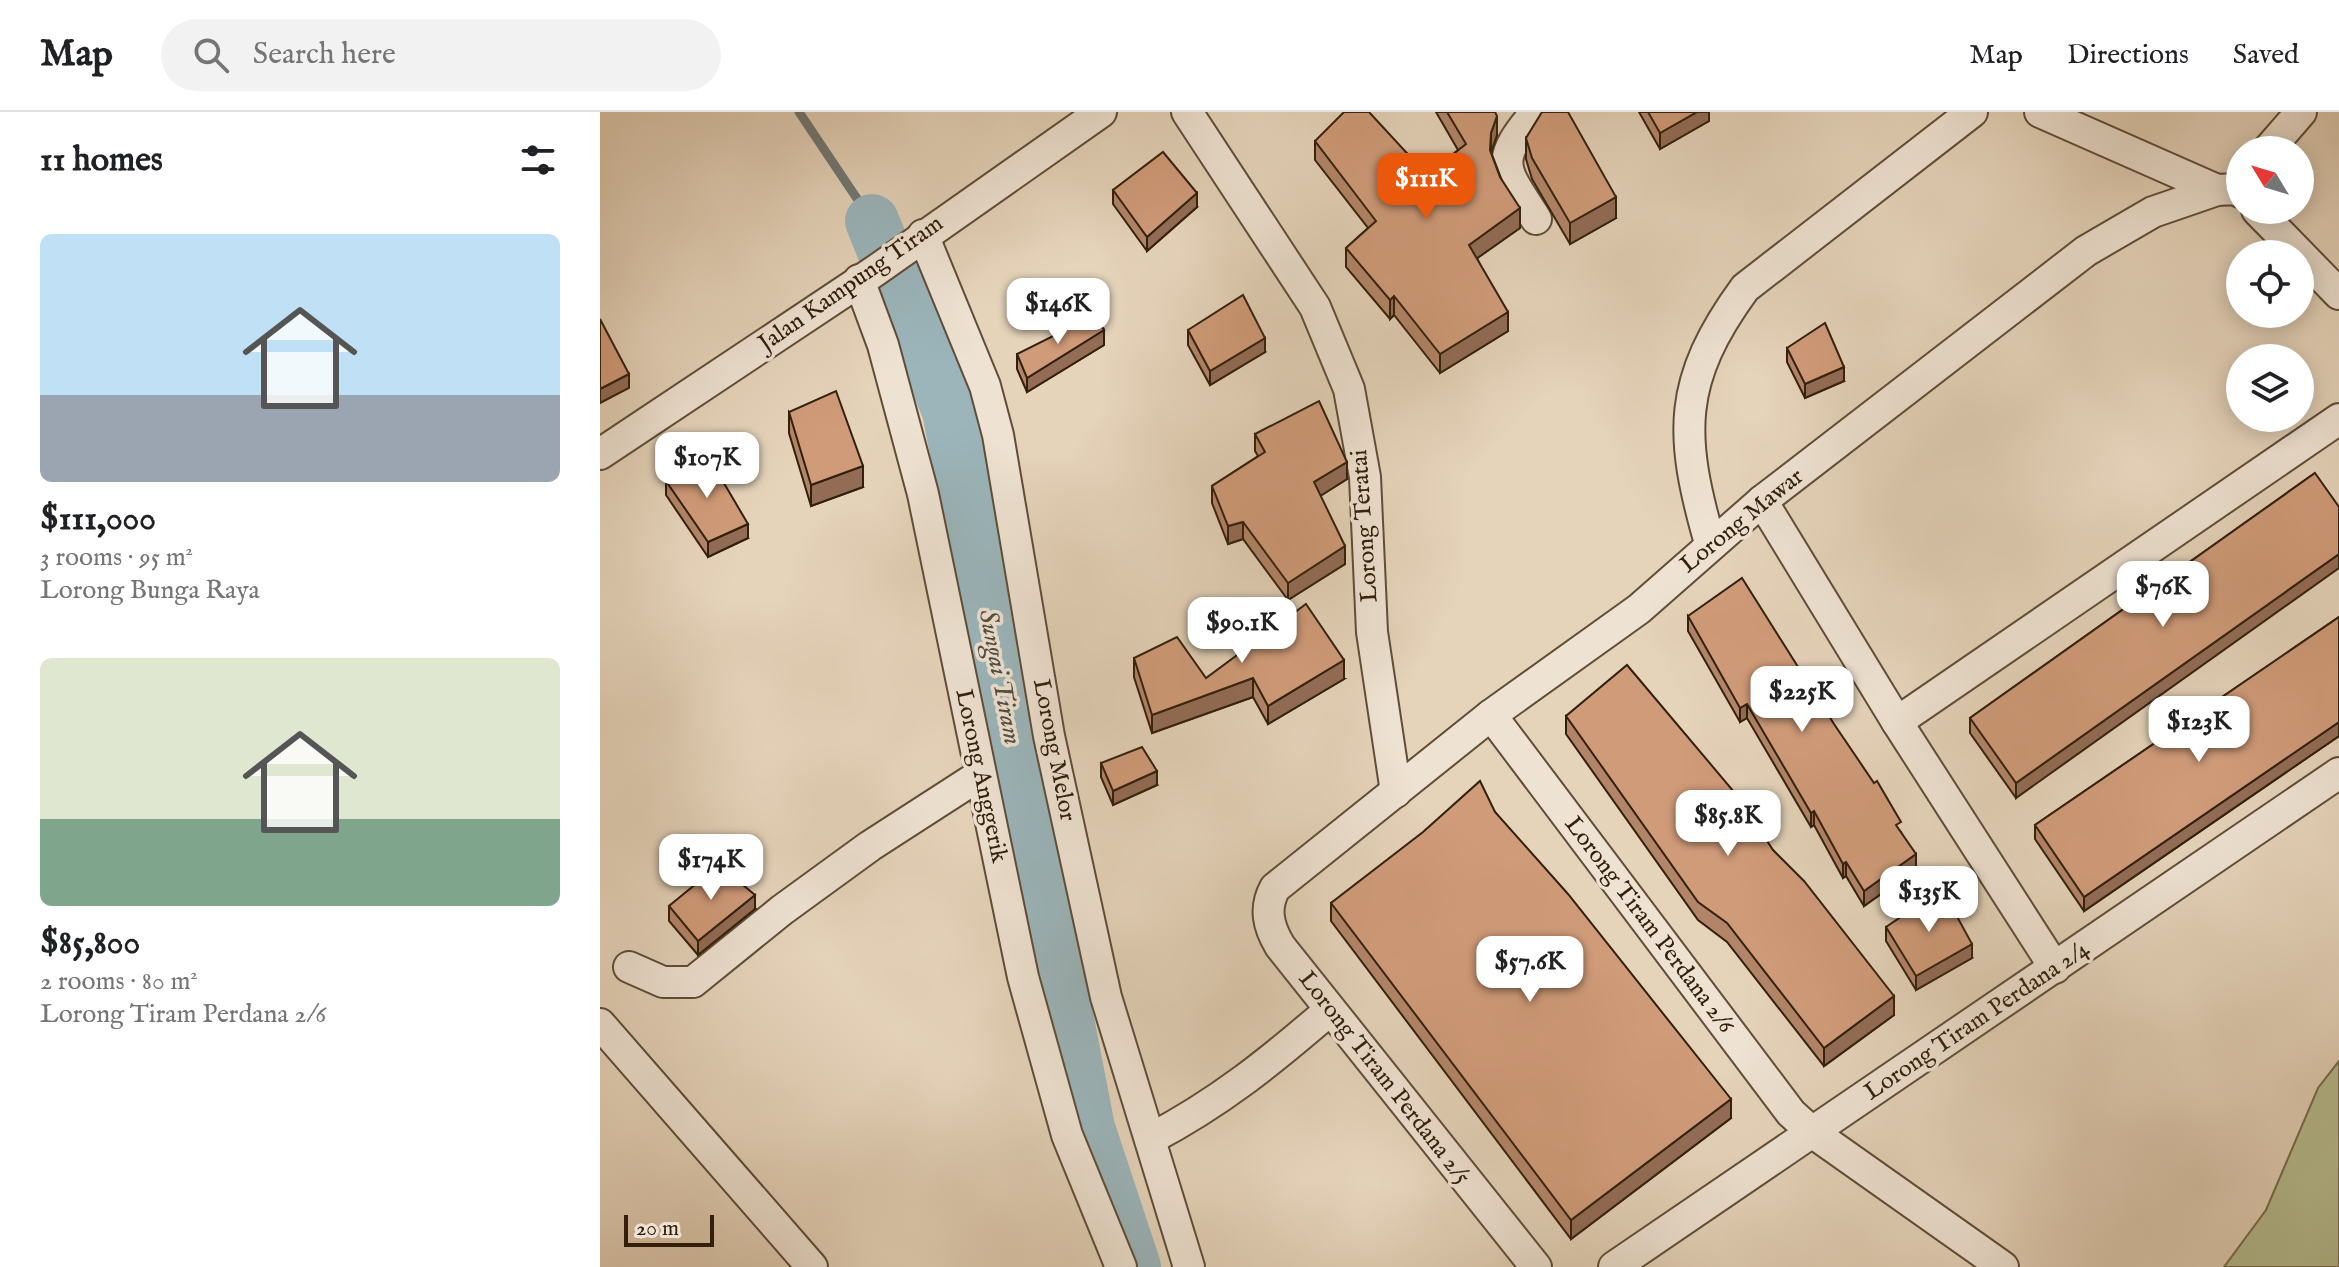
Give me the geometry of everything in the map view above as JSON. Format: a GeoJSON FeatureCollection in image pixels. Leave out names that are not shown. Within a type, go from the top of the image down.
{"type":"FeatureCollection","features":[{"type":"Feature","properties":{"kind":"street","name":"Jalan Kampung Tiram"},"geometry":{"type":"LineString","coordinates":[[600,454],[867,276],[1101,112]]}},
{"type":"Feature","properties":{"kind":"street","name":"Lorong Teratai"},"geometry":{"type":"LineString","coordinates":[[1187,112],[1308,296],[1335,347],[1349,389],[1365,477],[1372,632],[1396,792]]}},
{"type":"Feature","properties":{"kind":"street"},"geometry":{"type":"LineString","coordinates":[[1536,112],[1510,146],[1505,160],[1507,174],[1536,219]]}},
{"type":"Feature","properties":{"kind":"street"},"geometry":{"type":"LineString","coordinates":[[1710,543],[1691,477],[1688,425],[1700,360],[1720,323],[1745,288],[1972,112]]}},
{"type":"Feature","properties":{"kind":"street"},"geometry":{"type":"LineString","coordinates":[[2040,112],[2226,188]]}},
{"type":"Feature","properties":{"kind":"street"},"geometry":{"type":"LineString","coordinates":[[2280,136],[2301,112]]}},
{"type":"Feature","properties":{"kind":"street","name":"Lorong Mawar"},"geometry":{"type":"LineString","coordinates":[[1284,879],[1491,715],[1639,609],[1710,543],[1762,501],[2086,251],[2153,212],[2226,196]]}},
{"type":"Feature","properties":{"kind":"street"},"geometry":{"type":"LineString","coordinates":[[2269,224],[2339,294]]}},
{"type":"Feature","properties":{"kind":"street","name":"Lorong Melor"},"geometry":{"type":"LineString","coordinates":[[914,241],[985,386],[998,435],[1052,751],[1106,997],[1189,1267]]}},
{"type":"Feature","properties":{"kind":"street","name":"Lorong Anggerik"},"geometry":{"type":"LineString","coordinates":[[867,276],[923,494],[1023,977],[1067,1135],[1121,1267]]}},
{"type":"Feature","properties":{"kind":"street"},"geometry":{"type":"LineString","coordinates":[[1897,722],[2339,419]]}},
{"type":"Feature","properties":{"kind":"street"},"geometry":{"type":"LineString","coordinates":[[1762,501],[1897,722],[2055,968]]}},
{"type":"Feature","properties":{"kind":"street","name":"Lorong Tiram Perdana 2/6"},"geometry":{"type":"LineString","coordinates":[[1491,715],[1791,1113],[1812,1132],[2003,1267]]}},
{"type":"Feature","properties":{"kind":"street","name":"Lorong Tiram Perdana 2/4"},"geometry":{"type":"LineString","coordinates":[[1614,1267],[2339,773]]}},
{"type":"Feature","properties":{"kind":"street"},"geometry":{"type":"LineString","coordinates":[[629,967],[663,982],[693,982],[807,892],[980,775]]}},
{"type":"Feature","properties":{"kind":"street","name":"Lorong Tiram Perdana 2/5"},"geometry":{"type":"LineString","coordinates":[[1284,879],[1270,897],[1271,931],[1330,1010],[1536,1267]]}},
{"type":"Feature","properties":{"kind":"street"},"geometry":{"type":"LineString","coordinates":[[1150,1139],[1205,1110],[1250,1079],[1330,1010]]}},
{"type":"Feature","properties":{"kind":"street"},"geometry":{"type":"LineString","coordinates":[[600,1024],[812,1267]]}},
{"type":"Feature","properties":{"kind":"green space"},"geometry":{"type":"Polygon","coordinates":[[[2339,1061],[2339,1267],[2224,1267],[2266,1210],[2318,1088],[2339,1061]]]}},
{"type":"Feature","properties":{"kind":"building"},"geometry":{"type":"Polygon","coordinates":[[[1344,112],[1369,112],[1427,175],[1466,144],[1447,112],[1495,112],[1497,116],[1491,133],[1490,150],[1500,177],[1520,208],[1469,245],[1508,312],[1440,354],[1394,296],[1390,300],[1346,248],[1376,221],[1315,141],[1344,112]]]}},
{"type":"Feature","properties":{"kind":"building"},"geometry":{"type":"Polygon","coordinates":[[[1542,112],[1568,112],[1616,197],[1570,223],[1532,158],[1526,138],[1542,112]]]}},
{"type":"Feature","properties":{"kind":"building"},"geometry":{"type":"Polygon","coordinates":[[[1648,112],[1697,112],[1660,133],[1648,112]]]}},
{"type":"Feature","properties":{"kind":"building"},"geometry":{"type":"Polygon","coordinates":[[[1163,152],[1197,193],[1147,237],[1113,190],[1163,152]]]}},
{"type":"Feature","properties":{"kind":"building"},"geometry":{"type":"Polygon","coordinates":[[[1243,295],[1265,338],[1210,371],[1188,330],[1243,295]]]}},
{"type":"Feature","properties":{"kind":"building"},"geometry":{"type":"Polygon","coordinates":[[[1095,315],[1104,330],[1027,378],[1017,354],[1095,315]]]}},
{"type":"Feature","properties":{"kind":"building"},"geometry":{"type":"Polygon","coordinates":[[[600,319],[629,374],[600,389],[600,319]]]}},
{"type":"Feature","properties":{"kind":"building"},"geometry":{"type":"Polygon","coordinates":[[[1825,323],[1844,367],[1805,384],[1787,348],[1825,323]]]}},
{"type":"Feature","properties":{"kind":"building"},"geometry":{"type":"Polygon","coordinates":[[[836,391],[863,466],[811,485],[789,412],[836,391]]]}},
{"type":"Feature","properties":{"kind":"building"},"geometry":{"type":"Polygon","coordinates":[[[1319,401],[1347,462],[1314,482],[1345,546],[1288,583],[1243,522],[1228,526],[1212,486],[1265,452],[1255,434],[1319,401]]]}},
{"type":"Feature","properties":{"kind":"building"},"geometry":{"type":"Polygon","coordinates":[[[708,456],[748,524],[708,542],[666,481],[708,456]]]}},
{"type":"Feature","properties":{"kind":"building"},"geometry":{"type":"Polygon","coordinates":[[[2315,473],[2339,507],[2339,554],[2016,783],[1970,718],[2315,473]]]}},
{"type":"Feature","properties":{"kind":"building"},"geometry":{"type":"Polygon","coordinates":[[[1742,578],[1834,724],[1874,783],[1877,781],[1901,822],[1896,825],[1916,854],[1864,891],[1846,862],[1843,864],[1814,811],[1811,813],[1747,704],[1740,708],[1688,616],[1742,578]]]}},
{"type":"Feature","properties":{"kind":"building"},"geometry":{"type":"Polygon","coordinates":[[[1306,604],[1344,660],[1268,706],[1253,678],[1152,715],[1134,658],[1177,637],[1206,678],[1306,604]]]}},
{"type":"Feature","properties":{"kind":"building"},"geometry":{"type":"Polygon","coordinates":[[[2339,617],[2339,722],[2084,897],[2035,825],[2339,617]]]}},
{"type":"Feature","properties":{"kind":"building"},"geometry":{"type":"Polygon","coordinates":[[[1627,665],[1740,799],[1773,850],[1804,881],[1894,996],[1824,1048],[1727,923],[1698,902],[1566,716],[1627,665]]]}},
{"type":"Feature","properties":{"kind":"building"},"geometry":{"type":"Polygon","coordinates":[[[1142,747],[1157,771],[1113,791],[1101,763],[1142,747]]]}},
{"type":"Feature","properties":{"kind":"building"},"geometry":{"type":"Polygon","coordinates":[[[1480,781],[1495,812],[1568,894],[1731,1099],[1571,1220],[1331,903],[1423,832],[1480,781]]]}},
{"type":"Feature","properties":{"kind":"building"},"geometry":{"type":"Polygon","coordinates":[[[719,865],[755,895],[698,941],[669,906],[719,865]]]}},
{"type":"Feature","properties":{"kind":"building"},"geometry":{"type":"Polygon","coordinates":[[[1942,889],[1972,944],[1916,976],[1886,927],[1942,889]]]}},
{"type":"Feature","properties":{"kind":"waterway","name":"Sungai Tiram"},"geometry":{"type":"LineString","coordinates":[[799,112],[872,221]]}},
{"type":"Feature","properties":{"kind":"waterway","name":"Sungai Tiram"},"geometry":{"type":"LineString","coordinates":[[872,221],[949,411],[1088,1128],[1134,1267]]}}]}
